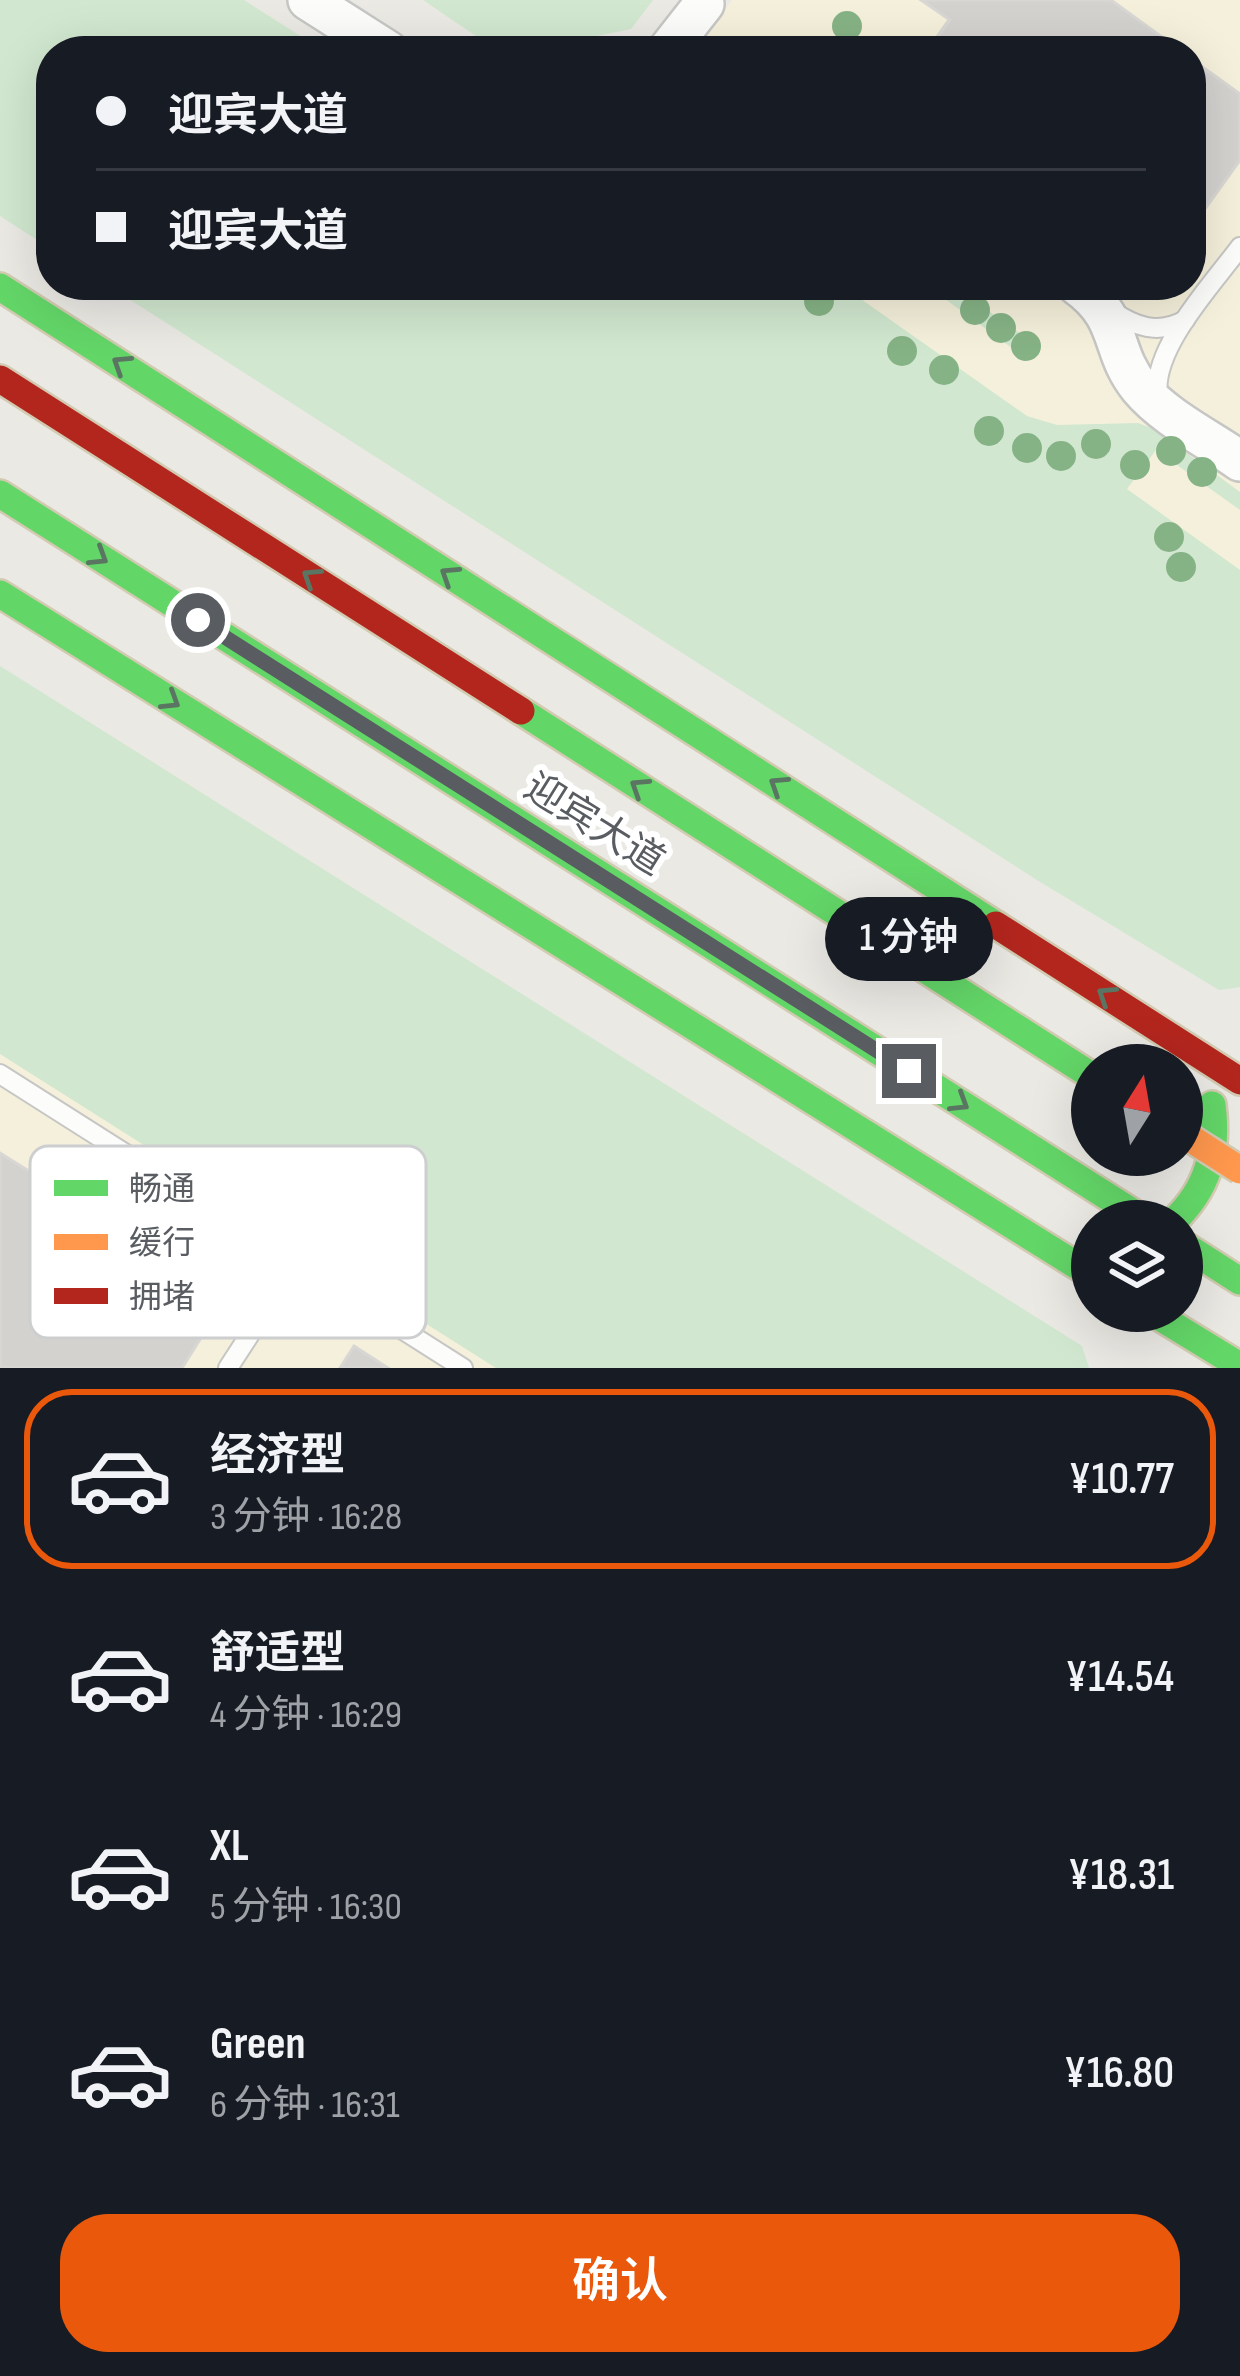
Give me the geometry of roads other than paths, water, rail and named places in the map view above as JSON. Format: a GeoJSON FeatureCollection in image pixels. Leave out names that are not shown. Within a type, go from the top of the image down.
{"type":"FeatureCollection","features":[{"type":"Feature","properties":{"kind":"main road"},"geometry":{"type":"LineString","coordinates":[[0,287],[1240,1081]]}},
{"type":"Feature","properties":{"kind":"main road","name":"迎宾大道"},"geometry":{"type":"LineString","coordinates":[[0,379],[1071,1063]]}},
{"type":"Feature","properties":{"kind":"main road","name":"迎宾大道"},"geometry":{"type":"LineString","coordinates":[[0,494],[1113,1200]]}},
{"type":"Feature","properties":{"kind":"main road"},"geometry":{"type":"LineString","coordinates":[[0,594],[1071,1262]]}},
{"type":"Feature","properties":{"kind":"main road"},"geometry":{"type":"LineString","coordinates":[[1160,1030],[1198,1073],[1212,1105],[1218,1138],[1208,1178],[1194,1200]]}},
{"type":"Feature","properties":{"kind":"main road"},"geometry":{"type":"LineString","coordinates":[[1203,1146],[1240,1170]]}},
{"type":"Feature","properties":{"kind":"main road"},"geometry":{"type":"LineString","coordinates":[[1014,1227],[1071,1241]]}},
{"type":"Feature","properties":{"kind":"main road"},"geometry":{"type":"LineString","coordinates":[[1203,1257],[1240,1281]]}},
{"type":"Feature","properties":{"kind":"main road"},"geometry":{"type":"LineString","coordinates":[[1184,1332],[1240,1366]]}},
{"type":"Feature","properties":{"kind":"street"},"geometry":{"type":"LineString","coordinates":[[308,0],[364,36]]}},
{"type":"Feature","properties":{"kind":"street"},"geometry":{"type":"LineString","coordinates":[[679,36],[705,2]]}},
{"type":"Feature","properties":{"kind":"street"},"geometry":{"type":"LineString","coordinates":[[691,36],[705,2]]}},
{"type":"Feature","properties":{"kind":"street"},"geometry":{"type":"LineString","coordinates":[[1093,300],[1109,316],[1136,383],[1240,461]]}},
{"type":"Feature","properties":{"kind":"lane"},"geometry":{"type":"LineString","coordinates":[[1206,294],[1240,247]]}},
{"type":"Feature","properties":{"kind":"lane"},"geometry":{"type":"LineString","coordinates":[[1098,300],[1144,327],[1170,328],[1190,316]]}},
{"type":"Feature","properties":{"kind":"lane"},"geometry":{"type":"LineString","coordinates":[[1162,406],[1156,384],[1161,361],[1202,300]]}},
{"type":"Feature","properties":{"kind":"lane"},"geometry":{"type":"LineString","coordinates":[[0,1074],[114,1146]]}},
{"type":"Feature","properties":{"kind":"lane"},"geometry":{"type":"LineString","coordinates":[[228,1368],[248,1338]]}},
{"type":"Feature","properties":{"kind":"lane"},"geometry":{"type":"LineString","coordinates":[[416,1338],[463,1368]]}}]}
